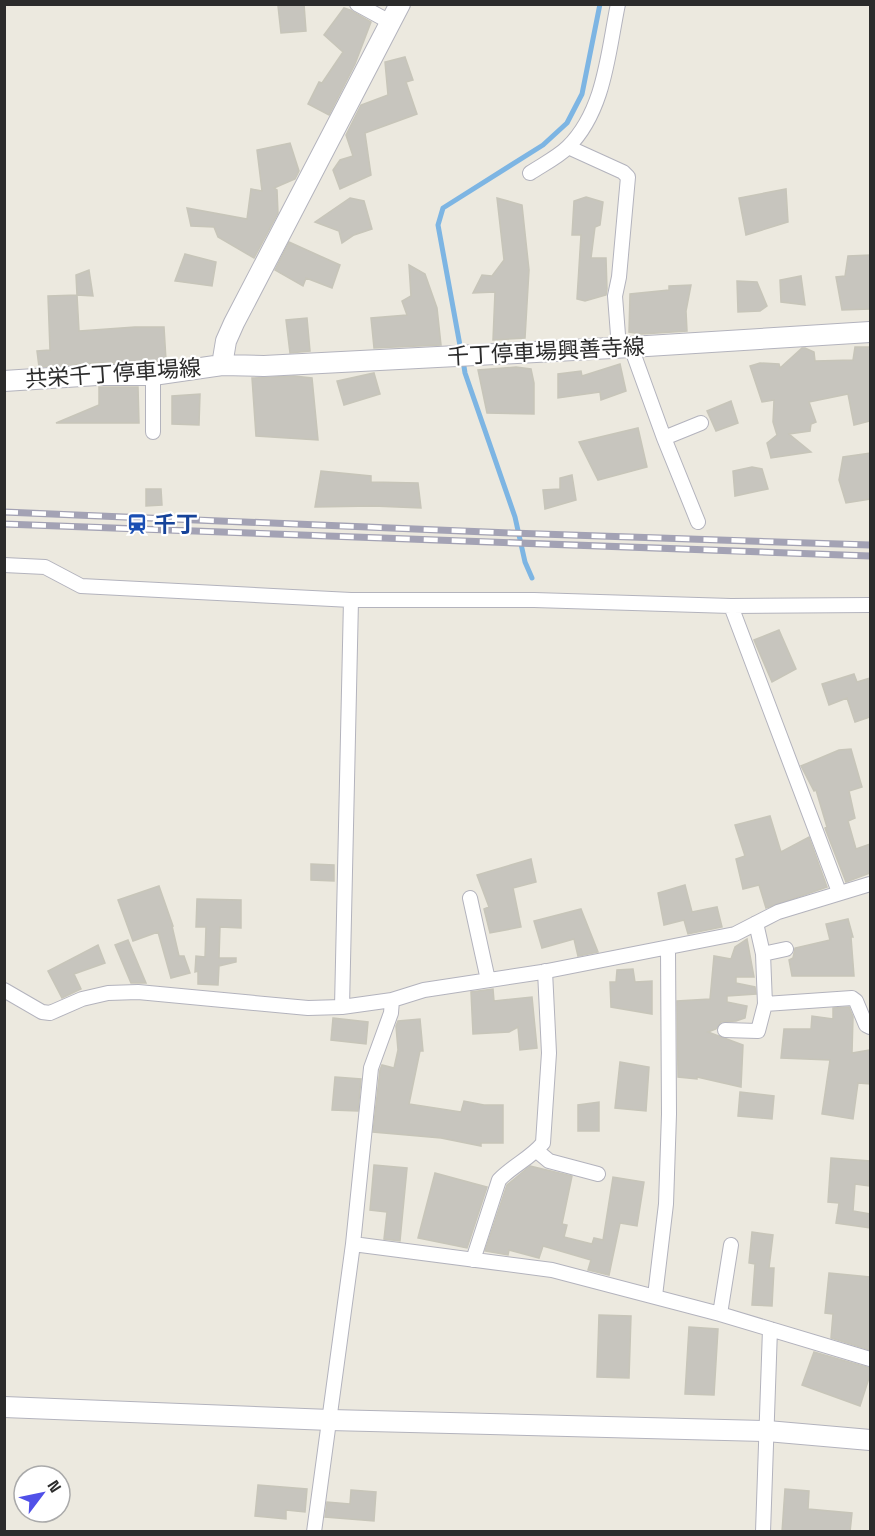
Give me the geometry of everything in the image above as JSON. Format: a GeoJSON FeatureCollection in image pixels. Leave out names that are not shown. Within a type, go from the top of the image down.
{"type":"FeatureCollection","features":[{"type":"Feature","properties":{"kind":"street"},"geometry":{"type":"LineString","coordinates":[[357,4],[390,22]]}},
{"type":"Feature","properties":{"kind":"street"},"geometry":{"type":"LineString","coordinates":[[222,365],[226,341],[234,323],[400,4]]}},
{"type":"Feature","properties":{"kind":"street"},"geometry":{"type":"LineString","coordinates":[[530,173],[568,147],[589,120],[601,88],[618,4]]}},
{"type":"Feature","properties":{"kind":"street"},"geometry":{"type":"LineString","coordinates":[[568,147],[623,172],[628,177],[619,277],[615,296],[625,347],[698,522]]}},
{"type":"Feature","properties":{"kind":"street","name":"千丁停車場興善寺線"},"geometry":{"type":"LineString","coordinates":[[222,365],[264,366],[870,332]]}},
{"type":"Feature","properties":{"kind":"street","name":"共栄千丁停車場線"},"geometry":{"type":"LineString","coordinates":[[4,381],[97,375],[153,375],[222,365]]}},
{"type":"Feature","properties":{"kind":"street"},"geometry":{"type":"LineString","coordinates":[[153,375],[153,432]]}},
{"type":"Feature","properties":{"kind":"street"},"geometry":{"type":"LineString","coordinates":[[664,438],[701,423]]}},
{"type":"Feature","properties":{"kind":"street"},"geometry":{"type":"LineString","coordinates":[[4,565],[45,567],[81,586],[351,600],[534,600],[731,606],[870,605]]}},
{"type":"Feature","properties":{"kind":"street"},"geometry":{"type":"LineString","coordinates":[[342,1007],[351,600]]}},
{"type":"Feature","properties":{"kind":"street"},"geometry":{"type":"LineString","coordinates":[[731,606],[839,892]]}},
{"type":"Feature","properties":{"kind":"street"},"geometry":{"type":"LineString","coordinates":[[4,990],[42,1012],[50,1013],[82,999],[138,992],[308,1008],[342,1007],[392,1000],[424,990],[668,949],[735,934],[778,912],[870,884]]}},
{"type":"Feature","properties":{"kind":"street"},"geometry":{"type":"LineString","coordinates":[[470,898],[488,980]]}},
{"type":"Feature","properties":{"kind":"street"},"geometry":{"type":"LineString","coordinates":[[725,1030],[758,1031],[765,1004],[763,954],[756,923]]}},
{"type":"Feature","properties":{"kind":"street"},"geometry":{"type":"LineString","coordinates":[[655,1296],[666,1204],[669,1114],[668,949]]}},
{"type":"Feature","properties":{"kind":"street"},"geometry":{"type":"LineString","coordinates":[[763,954],[786,949]]}},
{"type":"Feature","properties":{"kind":"street"},"geometry":{"type":"LineString","coordinates":[[473,1260],[499,1180],[543,1143],[549,1053],[545,971]]}},
{"type":"Feature","properties":{"kind":"street"},"geometry":{"type":"LineString","coordinates":[[765,1004],[852,998],[856,1001],[866,1025],[870,1027]]}},
{"type":"Feature","properties":{"kind":"street"},"geometry":{"type":"LineString","coordinates":[[314,1532],[353,1244],[371,1068],[391,1013],[392,1000]]}},
{"type":"Feature","properties":{"kind":"street"},"geometry":{"type":"LineString","coordinates":[[537,1150],[549,1161],[598,1174]]}},
{"type":"Feature","properties":{"kind":"street"},"geometry":{"type":"LineString","coordinates":[[353,1244],[552,1270],[720,1314],[870,1359]]}},
{"type":"Feature","properties":{"kind":"street"},"geometry":{"type":"LineString","coordinates":[[720,1314],[730,1245]]}},
{"type":"Feature","properties":{"kind":"street"},"geometry":{"type":"LineString","coordinates":[[764,1532],[770,1329]]}},
{"type":"Feature","properties":{"kind":"street"},"geometry":{"type":"LineString","coordinates":[[4,1407],[330,1420],[767,1431],[870,1440]]}},
{"type":"Feature","properties":{"kind":"building"},"geometry":{"type":"Polygon","coordinates":[[[304,4],[306,31],[281,33],[278,6],[304,4]]]}},
{"type":"Feature","properties":{"kind":"building"},"geometry":{"type":"Polygon","coordinates":[[[344,8],[371,22],[355,64],[329,115],[308,104],[319,82],[322,83],[343,52],[324,35],[344,8]]]}},
{"type":"Feature","properties":{"kind":"building"},"geometry":{"type":"Polygon","coordinates":[[[405,57],[413,80],[406,82],[417,114],[365,133],[371,175],[340,189],[333,170],[340,160],[353,156],[346,135],[361,105],[388,95],[385,62],[405,57]]]}},
{"type":"Feature","properties":{"kind":"building"},"geometry":{"type":"Polygon","coordinates":[[[290,143],[299,171],[295,179],[274,188],[277,190],[278,213],[254,258],[218,237],[214,227],[191,226],[187,208],[247,219],[251,189],[262,191],[257,150],[290,143]]]}},
{"type":"Feature","properties":{"kind":"building"},"geometry":{"type":"Polygon","coordinates":[[[786,189],[788,222],[746,235],[739,198],[786,189]]]}},
{"type":"Feature","properties":{"kind":"building"},"geometry":{"type":"Polygon","coordinates":[[[586,197],[603,202],[600,225],[595,227],[591,258],[606,258],[607,289],[606,295],[585,301],[577,299],[581,235],[572,235],[574,201],[586,197]]]}},
{"type":"Feature","properties":{"kind":"building"},"geometry":{"type":"Polygon","coordinates":[[[350,198],[364,201],[372,229],[354,235],[342,243],[339,231],[315,222],[350,198]]]}},
{"type":"Feature","properties":{"kind":"building"},"geometry":{"type":"Polygon","coordinates":[[[497,198],[522,205],[529,270],[525,338],[493,340],[495,292],[473,293],[482,275],[492,276],[504,260],[497,198]]]}},
{"type":"Feature","properties":{"kind":"building"},"geometry":{"type":"Polygon","coordinates":[[[289,242],[340,265],[332,288],[306,278],[303,286],[275,270],[289,242]]]}},
{"type":"Feature","properties":{"kind":"building"},"geometry":{"type":"Polygon","coordinates":[[[185,254],[216,262],[212,286],[175,281],[185,254]]]}},
{"type":"Feature","properties":{"kind":"building"},"geometry":{"type":"Polygon","coordinates":[[[870,255],[870,309],[842,310],[836,277],[845,276],[848,256],[870,255]]]}},
{"type":"Feature","properties":{"kind":"building"},"geometry":{"type":"Polygon","coordinates":[[[409,265],[425,274],[437,308],[441,345],[374,348],[371,318],[407,315],[402,301],[411,296],[409,265]]]}},
{"type":"Feature","properties":{"kind":"building"},"geometry":{"type":"Polygon","coordinates":[[[89,270],[93,296],[77,295],[76,275],[89,270]]]}},
{"type":"Feature","properties":{"kind":"building"},"geometry":{"type":"Polygon","coordinates":[[[801,276],[805,305],[781,302],[780,280],[801,276]]]}},
{"type":"Feature","properties":{"kind":"building"},"geometry":{"type":"Polygon","coordinates":[[[737,281],[757,282],[767,306],[760,311],[738,312],[737,281]]]}},
{"type":"Feature","properties":{"kind":"building"},"geometry":{"type":"Polygon","coordinates":[[[691,285],[686,311],[687,331],[642,334],[629,332],[630,294],[669,290],[669,286],[691,285]]]}},
{"type":"Feature","properties":{"kind":"building"},"geometry":{"type":"Polygon","coordinates":[[[77,295],[79,331],[164,327],[166,360],[147,363],[96,363],[39,367],[37,351],[50,350],[48,296],[77,295]]]}},
{"type":"Feature","properties":{"kind":"building"},"geometry":{"type":"Polygon","coordinates":[[[307,318],[310,351],[290,353],[286,320],[307,318]]]}},
{"type":"Feature","properties":{"kind":"building"},"geometry":{"type":"Polygon","coordinates":[[[855,347],[870,347],[870,421],[854,425],[848,394],[809,402],[816,422],[811,424],[810,431],[789,434],[811,452],[771,458],[767,443],[777,435],[773,422],[774,400],[762,402],[750,366],[760,363],[779,364],[780,368],[802,348],[814,352],[815,361],[853,360],[855,347]]]}},
{"type":"Feature","properties":{"kind":"building"},"geometry":{"type":"Polygon","coordinates":[[[620,364],[626,391],[601,400],[600,392],[558,398],[558,374],[581,371],[582,376],[620,364]]]}},
{"type":"Feature","properties":{"kind":"building"},"geometry":{"type":"Polygon","coordinates":[[[516,367],[531,369],[534,383],[534,414],[487,413],[478,370],[516,367]]]}},
{"type":"Feature","properties":{"kind":"building"},"geometry":{"type":"Polygon","coordinates":[[[374,373],[380,394],[344,405],[337,381],[374,373]]]}},
{"type":"Feature","properties":{"kind":"building"},"geometry":{"type":"Polygon","coordinates":[[[294,376],[312,378],[318,440],[256,436],[252,378],[294,376]]]}},
{"type":"Feature","properties":{"kind":"building"},"geometry":{"type":"Polygon","coordinates":[[[99,387],[138,387],[139,423],[56,423],[99,405],[99,387]]]}},
{"type":"Feature","properties":{"kind":"building"},"geometry":{"type":"Polygon","coordinates":[[[200,394],[199,425],[172,424],[172,396],[200,394]]]}},
{"type":"Feature","properties":{"kind":"building"},"geometry":{"type":"Polygon","coordinates":[[[731,401],[738,423],[716,431],[707,411],[731,401]]]}},
{"type":"Feature","properties":{"kind":"building"},"geometry":{"type":"Polygon","coordinates":[[[638,428],[647,467],[598,480],[579,442],[638,428]]]}},
{"type":"Feature","properties":{"kind":"building"},"geometry":{"type":"Polygon","coordinates":[[[870,453],[870,499],[846,503],[839,480],[843,457],[870,453]]]}},
{"type":"Feature","properties":{"kind":"building"},"geometry":{"type":"Polygon","coordinates":[[[752,467],[762,469],[768,489],[735,496],[733,471],[752,467]]]}},
{"type":"Feature","properties":{"kind":"building"},"geometry":{"type":"Polygon","coordinates":[[[321,471],[371,476],[371,482],[418,483],[421,508],[315,507],[321,471]]]}},
{"type":"Feature","properties":{"kind":"building"},"geometry":{"type":"Polygon","coordinates":[[[572,475],[576,500],[545,509],[543,490],[560,489],[560,478],[572,475]]]}},
{"type":"Feature","properties":{"kind":"building"},"geometry":{"type":"Polygon","coordinates":[[[146,489],[161,489],[162,505],[146,506],[146,489]]]}},
{"type":"Feature","properties":{"kind":"building"},"geometry":{"type":"Polygon","coordinates":[[[779,630],[796,669],[772,682],[754,640],[779,630]]]}},
{"type":"Feature","properties":{"kind":"building"},"geometry":{"type":"Polygon","coordinates":[[[854,674],[857,682],[870,678],[870,717],[855,722],[847,698],[829,705],[822,684],[854,674]]]}},
{"type":"Feature","properties":{"kind":"building"},"geometry":{"type":"Polygon","coordinates":[[[851,749],[862,787],[849,791],[855,818],[848,821],[856,849],[870,844],[870,873],[846,882],[825,828],[827,827],[816,790],[814,791],[801,766],[839,750],[851,749]]]}},
{"type":"Feature","properties":{"kind":"building"},"geometry":{"type":"Polygon","coordinates":[[[770,816],[781,852],[809,837],[827,887],[766,908],[759,885],[743,889],[736,859],[745,856],[735,825],[770,816]]]}},
{"type":"Feature","properties":{"kind":"building"},"geometry":{"type":"Polygon","coordinates":[[[531,859],[536,882],[513,888],[521,927],[490,933],[484,909],[489,907],[477,875],[531,859]]]}},
{"type":"Feature","properties":{"kind":"building"},"geometry":{"type":"Polygon","coordinates":[[[311,864],[334,865],[334,881],[311,880],[311,864]]]}},
{"type":"Feature","properties":{"kind":"building"},"geometry":{"type":"Polygon","coordinates":[[[685,885],[692,912],[717,907],[722,927],[688,934],[684,920],[664,925],[658,893],[685,885]]]}},
{"type":"Feature","properties":{"kind":"building"},"geometry":{"type":"Polygon","coordinates":[[[159,886],[173,926],[179,956],[184,956],[190,973],[171,978],[158,932],[133,941],[118,900],[159,886]]]}},
{"type":"Feature","properties":{"kind":"building"},"geometry":{"type":"Polygon","coordinates":[[[197,899],[241,900],[241,928],[220,927],[219,958],[236,958],[236,962],[219,966],[218,985],[198,984],[198,971],[195,972],[196,956],[205,957],[206,927],[196,927],[197,899]]]}},
{"type":"Feature","properties":{"kind":"building"},"geometry":{"type":"Polygon","coordinates":[[[581,909],[598,952],[578,956],[574,939],[542,948],[534,921],[581,909]]]}},
{"type":"Feature","properties":{"kind":"building"},"geometry":{"type":"Polygon","coordinates":[[[848,919],[853,937],[851,937],[854,976],[792,976],[789,960],[793,958],[795,948],[830,940],[826,924],[848,919]]]}},
{"type":"Feature","properties":{"kind":"building"},"geometry":{"type":"Polygon","coordinates":[[[747,939],[754,977],[736,977],[736,983],[755,987],[756,994],[727,996],[727,1002],[747,1006],[745,1018],[721,1022],[716,1029],[708,1032],[743,1045],[741,1087],[697,1077],[697,1079],[678,1077],[677,1001],[710,999],[714,956],[731,959],[735,947],[747,939]]]}},
{"type":"Feature","properties":{"kind":"building"},"geometry":{"type":"Polygon","coordinates":[[[128,940],[146,983],[131,983],[115,945],[128,940]]]}},
{"type":"Feature","properties":{"kind":"building"},"geometry":{"type":"Polygon","coordinates":[[[98,945],[105,963],[74,974],[81,989],[62,998],[48,971],[98,945]]]}},
{"type":"Feature","properties":{"kind":"building"},"geometry":{"type":"Polygon","coordinates":[[[633,969],[635,982],[652,981],[652,1014],[611,1007],[610,982],[616,982],[617,970],[633,969]]]}},
{"type":"Feature","properties":{"kind":"building"},"geometry":{"type":"Polygon","coordinates":[[[493,989],[494,1001],[532,997],[537,1048],[520,1050],[518,1027],[509,1032],[473,1034],[471,992],[493,989]]]}},
{"type":"Feature","properties":{"kind":"building"},"geometry":{"type":"Polygon","coordinates":[[[849,1007],[853,1017],[852,1053],[870,1050],[870,1084],[858,1083],[853,1119],[822,1114],[830,1060],[781,1058],[784,1029],[811,1029],[812,1016],[833,1019],[833,1008],[849,1007]]]}},
{"type":"Feature","properties":{"kind":"building"},"geometry":{"type":"Polygon","coordinates":[[[333,1018],[368,1022],[366,1044],[331,1040],[333,1018]]]}},
{"type":"Feature","properties":{"kind":"building"},"geometry":{"type":"Polygon","coordinates":[[[420,1019],[423,1051],[420,1051],[409,1104],[461,1112],[464,1101],[484,1105],[503,1105],[503,1143],[481,1143],[481,1146],[441,1138],[373,1132],[380,1070],[382,1065],[394,1068],[398,1050],[396,1026],[398,1021],[420,1019]]]}},
{"type":"Feature","properties":{"kind":"building"},"geometry":{"type":"Polygon","coordinates":[[[620,1062],[649,1067],[646,1111],[615,1108],[620,1062]]]}},
{"type":"Feature","properties":{"kind":"building"},"geometry":{"type":"Polygon","coordinates":[[[335,1077],[361,1079],[358,1111],[332,1110],[335,1077]]]}},
{"type":"Feature","properties":{"kind":"building"},"geometry":{"type":"Polygon","coordinates":[[[740,1092],[774,1096],[772,1119],[738,1116],[740,1092]]]}},
{"type":"Feature","properties":{"kind":"building"},"geometry":{"type":"Polygon","coordinates":[[[599,1102],[599,1131],[578,1131],[578,1105],[599,1102]]]}},
{"type":"Feature","properties":{"kind":"building"},"geometry":{"type":"Polygon","coordinates":[[[831,1158],[870,1161],[869,1186],[855,1184],[853,1211],[870,1214],[870,1228],[836,1223],[839,1203],[828,1202],[831,1158]]]}},
{"type":"Feature","properties":{"kind":"building"},"geometry":{"type":"Polygon","coordinates":[[[374,1165],[407,1168],[400,1241],[384,1239],[387,1212],[370,1210],[374,1165]]]}},
{"type":"Feature","properties":{"kind":"building"},"geometry":{"type":"Polygon","coordinates":[[[530,1166],[572,1176],[562,1224],[567,1225],[564,1237],[592,1244],[594,1238],[603,1240],[613,1177],[644,1182],[637,1226],[620,1223],[609,1275],[588,1270],[591,1260],[543,1246],[539,1258],[509,1250],[508,1255],[485,1251],[507,1185],[530,1166]]]}},
{"type":"Feature","properties":{"kind":"building"},"geometry":{"type":"Polygon","coordinates":[[[435,1173],[487,1187],[467,1248],[418,1238],[435,1173]]]}},
{"type":"Feature","properties":{"kind":"building"},"geometry":{"type":"Polygon","coordinates":[[[752,1232],[773,1235],[769,1268],[774,1268],[772,1306],[752,1305],[755,1264],[749,1263],[752,1232]]]}},
{"type":"Feature","properties":{"kind":"building"},"geometry":{"type":"Polygon","coordinates":[[[829,1273],[870,1277],[870,1350],[831,1338],[833,1314],[825,1313],[829,1273]]]}},
{"type":"Feature","properties":{"kind":"building"},"geometry":{"type":"Polygon","coordinates":[[[599,1315],[631,1316],[629,1378],[597,1377],[599,1315]]]}},
{"type":"Feature","properties":{"kind":"building"},"geometry":{"type":"Polygon","coordinates":[[[689,1327],[718,1329],[714,1395],[685,1394],[689,1327]]]}},
{"type":"Feature","properties":{"kind":"building"},"geometry":{"type":"Polygon","coordinates":[[[814,1352],[870,1368],[860,1406],[802,1385],[814,1352]]]}},
{"type":"Feature","properties":{"kind":"building"},"geometry":{"type":"Polygon","coordinates":[[[258,1485],[307,1489],[305,1512],[286,1510],[286,1519],[255,1516],[258,1485]]]}},
{"type":"Feature","properties":{"kind":"building"},"geometry":{"type":"Polygon","coordinates":[[[785,1489],[809,1491],[808,1509],[852,1513],[850,1532],[782,1532],[785,1489]]]}},
{"type":"Feature","properties":{"kind":"building"},"geometry":{"type":"Polygon","coordinates":[[[351,1490],[376,1492],[374,1521],[325,1517],[327,1502],[350,1504],[351,1490]]]}},
{"type":"Feature","properties":{"kind":"waterway"},"geometry":{"type":"LineString","coordinates":[[461,351],[438,225],[443,208],[543,145],[567,123],[582,94],[600,4]]}},
{"type":"Feature","properties":{"kind":"waterway"},"geometry":{"type":"LineString","coordinates":[[463,360],[465,373],[515,517],[525,562],[532,578]]}},
{"type":"Feature","properties":{"kind":"railway"},"geometry":{"type":"LineString","coordinates":[[4,512],[870,545]]}},
{"type":"Feature","properties":{"kind":"railway"},"geometry":{"type":"LineString","coordinates":[[4,524],[870,556]]}},
{"type":"Feature","properties":{"kind":"place","name":"千丁"},"geometry":{"type":"Point","coordinates":[137,524]}}]}
